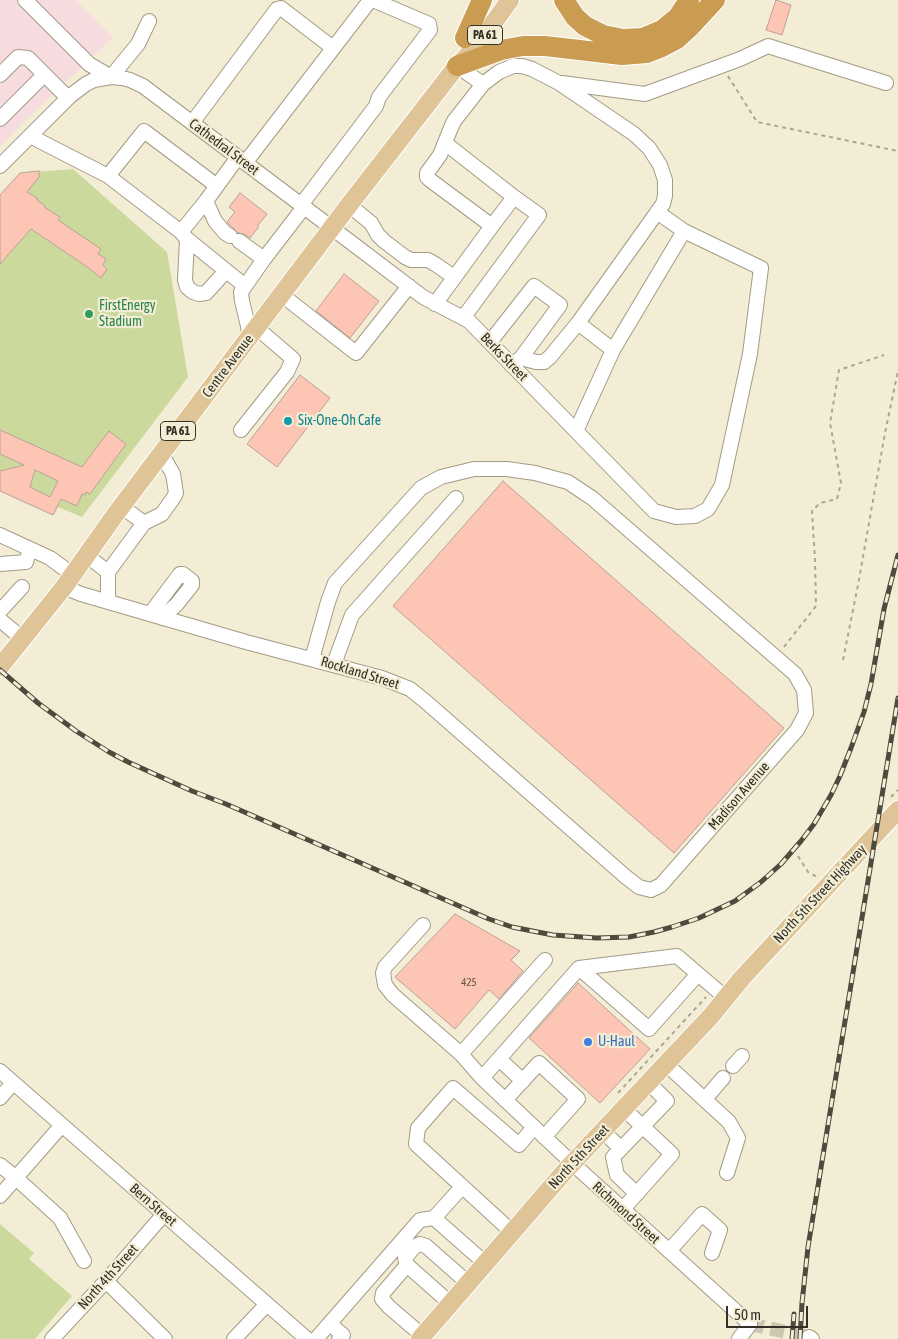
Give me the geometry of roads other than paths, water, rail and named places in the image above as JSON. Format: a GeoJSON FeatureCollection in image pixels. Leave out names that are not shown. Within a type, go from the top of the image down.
{"type":"FeatureCollection","features":[{"type":"Feature","properties":{"kind":"highway"},"geometry":{"type":"LineString","coordinates":[[465,38],[482,0]]}},
{"type":"Feature","properties":{"kind":"highway"},"geometry":{"type":"LineString","coordinates":[[564,0],[571,12],[585,26],[603,36],[623,40],[643,38],[662,30],[678,18],[689,0]]}},
{"type":"Feature","properties":{"kind":"highway"},"geometry":{"type":"LineString","coordinates":[[457,66],[501,50],[523,46],[545,46],[622,55],[647,53],[677,39],[715,0]]}},
{"type":"Feature","properties":{"kind":"main road","name":"Centre Avenue"},"geometry":{"type":"LineString","coordinates":[[457,66],[465,38],[492,0]]}},
{"type":"Feature","properties":{"kind":"main road","name":"Centre Avenue"},"geometry":{"type":"LineString","coordinates":[[0,667],[68,581],[121,506],[332,228],[457,66],[476,47],[510,0]]}},
{"type":"Feature","properties":{"kind":"main road","name":"North 5th Street Highway"},"geometry":{"type":"LineString","coordinates":[[742,978],[898,810]]}},
{"type":"Feature","properties":{"kind":"main road","name":"North 5th Street"},"geometry":{"type":"LineString","coordinates":[[421,1338],[572,1163],[711,1016],[742,978]]}},
{"type":"Feature","properties":{"kind":"street"},"geometry":{"type":"LineString","coordinates":[[25,0],[89,64],[111,77]]}},
{"type":"Feature","properties":{"kind":"street"},"geometry":{"type":"LineString","coordinates":[[226,271],[206,293],[199,294],[193,292],[187,287],[185,280],[184,236],[217,186],[242,160],[368,2],[373,0],[429,24],[430,30],[379,97],[376,106],[241,292],[248,334],[293,359],[287,372],[241,430]]}},
{"type":"Feature","properties":{"kind":"street"},"geometry":{"type":"LineString","coordinates":[[192,123],[277,9],[281,8],[333,48]]}},
{"type":"Feature","properties":{"kind":"street"},"geometry":{"type":"LineString","coordinates":[[0,166],[79,88],[94,80],[111,77],[138,44],[149,21]]}},
{"type":"Feature","properties":{"kind":"street"},"geometry":{"type":"LineString","coordinates":[[559,83],[645,94],[721,66],[768,46],[886,83]]}},
{"type":"Feature","properties":{"kind":"street"},"geometry":{"type":"LineString","coordinates":[[0,75],[18,58],[28,58],[68,98]]}},
{"type":"Feature","properties":{"kind":"street"},"geometry":{"type":"LineString","coordinates":[[457,66],[483,84]]}},
{"type":"Feature","properties":{"kind":"street"},"geometry":{"type":"LineString","coordinates":[[492,226],[427,177],[427,173],[446,143],[454,121],[483,84],[499,72],[513,66],[532,69],[559,83],[634,134],[649,148],[660,165],[665,180],[663,204],[578,322],[550,357],[544,362],[516,361]]}},
{"type":"Feature","properties":{"kind":"street"},"geometry":{"type":"LineString","coordinates":[[0,119],[44,75]]}},
{"type":"Feature","properties":{"kind":"street","name":"Cathedral Street"},"geometry":{"type":"LineString","coordinates":[[111,77],[130,80],[143,86],[332,228]]}},
{"type":"Feature","properties":{"kind":"street"},"geometry":{"type":"LineString","coordinates":[[108,176],[144,131],[217,186]]}},
{"type":"Feature","properties":{"kind":"street"},"geometry":{"type":"LineString","coordinates":[[30,136],[108,176],[245,286]]}},
{"type":"Feature","properties":{"kind":"street"},"geometry":{"type":"LineString","coordinates":[[446,143],[539,215],[463,318]]}},
{"type":"Feature","properties":{"kind":"street"},"geometry":{"type":"LineString","coordinates":[[435,304],[514,197]]}},
{"type":"Feature","properties":{"kind":"street"},"geometry":{"type":"LineString","coordinates":[[206,201],[215,221],[225,233],[264,259]]}},
{"type":"Feature","properties":{"kind":"street"},"geometry":{"type":"LineString","coordinates":[[349,206],[371,223],[378,235],[412,260],[428,260],[454,277]]}},
{"type":"Feature","properties":{"kind":"street"},"geometry":{"type":"LineString","coordinates":[[576,431],[613,350],[684,231],[657,212]]}},
{"type":"Feature","properties":{"kind":"street","name":"Berks Street"},"geometry":{"type":"LineString","coordinates":[[332,228],[422,297],[469,322],[490,342],[516,361],[576,431],[654,511],[676,517],[695,516],[708,508],[722,485],[750,354],[761,268],[684,231]]}},
{"type":"Feature","properties":{"kind":"street"},"geometry":{"type":"LineString","coordinates":[[364,252],[378,235]]}},
{"type":"Feature","properties":{"kind":"street"},"geometry":{"type":"LineString","coordinates":[[282,296],[356,353],[409,286]]}},
{"type":"Feature","properties":{"kind":"street"},"geometry":{"type":"LineString","coordinates":[[490,342],[534,286],[560,305],[516,361]]}},
{"type":"Feature","properties":{"kind":"street"},"geometry":{"type":"LineString","coordinates":[[578,322],[613,350]]}},
{"type":"Feature","properties":{"kind":"street"},"geometry":{"type":"LineString","coordinates":[[108,602],[108,572],[144,523],[162,514],[176,493],[173,474],[162,453]]}},
{"type":"Feature","properties":{"kind":"street","name":"Madison Avenue"},"geometry":{"type":"LineString","coordinates":[[312,659],[335,583],[421,488],[441,477],[474,469],[507,468],[568,482],[592,498],[795,674],[804,690],[806,713],[797,730],[661,885],[651,890]]}},
{"type":"Feature","properties":{"kind":"street"},"geometry":{"type":"LineString","coordinates":[[334,664],[352,615],[456,498]]}},
{"type":"Feature","properties":{"kind":"street"},"geometry":{"type":"LineString","coordinates":[[121,506],[144,523]]}},
{"type":"Feature","properties":{"kind":"street","name":"Rockland Street"},"geometry":{"type":"LineString","coordinates":[[0,535],[50,558],[81,594],[246,642],[334,664],[382,678],[410,689],[433,707],[626,877],[639,887],[651,890]]}},
{"type":"Feature","properties":{"kind":"street"},"geometry":{"type":"LineString","coordinates":[[0,564],[26,562],[30,549]]}},
{"type":"Feature","properties":{"kind":"street"},"geometry":{"type":"LineString","coordinates":[[86,556],[108,572]]}},
{"type":"Feature","properties":{"kind":"street"},"geometry":{"type":"LineString","coordinates":[[0,612],[22,587]]}},
{"type":"Feature","properties":{"kind":"street"},"geometry":{"type":"LineString","coordinates":[[0,620],[23,639]]}},
{"type":"Feature","properties":{"kind":"street","name":"Richmond Street"},"geometry":{"type":"LineString","coordinates":[[423,925],[385,967],[383,973],[385,986],[461,1054],[482,1078],[572,1163],[750,1324],[740,1339]]}},
{"type":"Feature","properties":{"kind":"street"},"geometry":{"type":"LineString","coordinates":[[482,1078],[579,968],[677,956],[726,998]]}},
{"type":"Feature","properties":{"kind":"street"},"geometry":{"type":"LineString","coordinates":[[461,1054],[545,960]]}},
{"type":"Feature","properties":{"kind":"street"},"geometry":{"type":"LineString","coordinates":[[579,968],[649,1029],[698,974]]}},
{"type":"Feature","properties":{"kind":"street"},"geometry":{"type":"LineString","coordinates":[[499,1059],[523,1081]]}},
{"type":"Feature","properties":{"kind":"street"},"geometry":{"type":"LineString","coordinates":[[505,1100],[539,1064],[578,1099],[562,1117],[518,1145],[453,1088],[418,1128],[416,1144],[512,1232]]}},
{"type":"Feature","properties":{"kind":"street"},"geometry":{"type":"LineString","coordinates":[[666,1064],[729,1122],[738,1138],[727,1173]]}},
{"type":"Feature","properties":{"kind":"street","name":"Bern Street"},"geometry":{"type":"LineString","coordinates":[[0,1071],[306,1339]]}},
{"type":"Feature","properties":{"kind":"street"},"geometry":{"type":"LineString","coordinates":[[705,1099],[723,1078]]}},
{"type":"Feature","properties":{"kind":"street"},"geometry":{"type":"LineString","coordinates":[[0,1098],[13,1083]]}},
{"type":"Feature","properties":{"kind":"street"},"geometry":{"type":"LineString","coordinates":[[637,1194],[617,1175],[613,1157],[667,1101],[648,1083]]}},
{"type":"Feature","properties":{"kind":"street"},"geometry":{"type":"LineString","coordinates":[[623,1209],[672,1154],[624,1109]]}},
{"type":"Feature","properties":{"kind":"street"},"geometry":{"type":"LineString","coordinates":[[0,1196],[62,1125]]}},
{"type":"Feature","properties":{"kind":"street"},"geometry":{"type":"LineString","coordinates":[[602,1131],[621,1149]]}},
{"type":"Feature","properties":{"kind":"street"},"geometry":{"type":"LineString","coordinates":[[0,1165],[60,1218],[84,1260]]}},
{"type":"Feature","properties":{"kind":"street"},"geometry":{"type":"LineString","coordinates":[[316,1339],[420,1220],[434,1218],[462,1187]]}},
{"type":"Feature","properties":{"kind":"street","name":"North 4th Street"},"geometry":{"type":"LineString","coordinates":[[52,1339],[106,1281],[164,1214]]}},
{"type":"Feature","properties":{"kind":"street"},"geometry":{"type":"LineString","coordinates":[[669,1251],[702,1214],[720,1230],[712,1254]]}},
{"type":"Feature","properties":{"kind":"street"},"geometry":{"type":"LineString","coordinates":[[434,1218],[485,1263]]}},
{"type":"Feature","properties":{"kind":"street"},"geometry":{"type":"LineString","coordinates":[[450,1304],[407,1265],[405,1258],[415,1246],[420,1244],[426,1246],[468,1283]]}},
{"type":"Feature","properties":{"kind":"street"},"geometry":{"type":"LineString","coordinates":[[407,1265],[382,1293],[382,1299],[421,1338]]}},
{"type":"Feature","properties":{"kind":"street"},"geometry":{"type":"LineString","coordinates":[[106,1281],[164,1339]]}},
{"type":"Feature","properties":{"kind":"street"},"geometry":{"type":"LineString","coordinates":[[234,1339],[267,1304]]}},
{"type":"Feature","properties":{"kind":"street"},"geometry":{"type":"LineString","coordinates":[[330,1324],[345,1338]]}},
{"type":"Feature","properties":{"kind":"tunnel"},"geometry":{"type":"LineString","coordinates":[[750,1324],[809,1337]]}},
{"type":"Feature","properties":{"kind":"railway"},"geometry":{"type":"LineString","coordinates":[[0,670],[38,703],[76,731],[128,762],[489,919],[512,927],[553,935],[597,938],[629,937],[654,932],[699,918],[735,901],[781,864],[814,824],[840,776],[864,712],[871,684],[884,609],[898,555]]}},
{"type":"Feature","properties":{"kind":"railway"},"geometry":{"type":"LineString","coordinates":[[800,1339],[808,1247],[898,698]]}},
{"type":"Feature","properties":{"kind":"railway"},"geometry":{"type":"LineString","coordinates":[[792,1339],[794,1314]]}},
{"type":"Feature","properties":{"kind":"place","name":"FirstEnergy Stadium"},"geometry":{"type":"Point","coordinates":[89,314]}},
{"type":"Feature","properties":{"kind":"place","name":"Six-One-Oh Cafe"},"geometry":{"type":"Point","coordinates":[288,421]}},
{"type":"Feature","properties":{"kind":"place","name":"U-Haul"},"geometry":{"type":"Point","coordinates":[588,1042]}}]}
